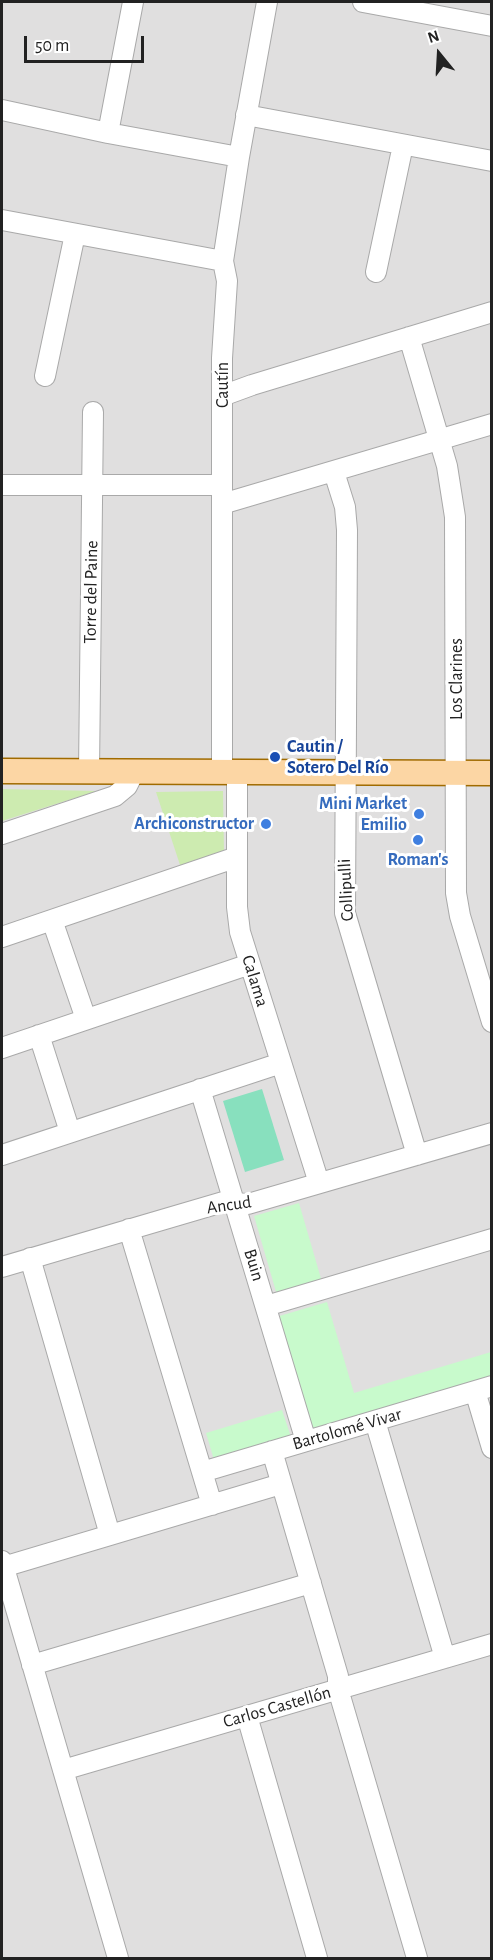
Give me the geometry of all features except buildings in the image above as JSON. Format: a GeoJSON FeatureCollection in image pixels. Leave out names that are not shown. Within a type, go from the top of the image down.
{"type":"FeatureCollection","features":[{"type":"Feature","properties":{"kind":"main road"},"geometry":{"type":"LineString","coordinates":[[2,771],[492,773]]}},
{"type":"Feature","properties":{"kind":"street"},"geometry":{"type":"LineString","coordinates":[[108,133],[133,2]]}},
{"type":"Feature","properties":{"kind":"street","name":"Cautín"},"geometry":{"type":"LineString","coordinates":[[230,772],[222,495],[222,358],[227,281],[224,261],[238,157],[267,2]]}},
{"type":"Feature","properties":{"kind":"street"},"geometry":{"type":"LineString","coordinates":[[363,2],[492,26]]}},
{"type":"Feature","properties":{"kind":"street"},"geometry":{"type":"LineString","coordinates":[[2,110],[108,133],[238,157]]}},
{"type":"Feature","properties":{"kind":"street"},"geometry":{"type":"LineString","coordinates":[[246,115],[492,161]]}},
{"type":"Feature","properties":{"kind":"street"},"geometry":{"type":"LineString","coordinates":[[376,272],[403,145]]}},
{"type":"Feature","properties":{"kind":"street"},"geometry":{"type":"LineString","coordinates":[[2,220],[224,261]]}},
{"type":"Feature","properties":{"kind":"street"},"geometry":{"type":"LineString","coordinates":[[45,376],[75,234]]}},
{"type":"Feature","properties":{"kind":"street"},"geometry":{"type":"LineString","coordinates":[[222,396],[492,312]]}},
{"type":"Feature","properties":{"kind":"street","name":"Los Clarines"},"geometry":{"type":"LineString","coordinates":[[409,338],[449,474],[455,517],[457,773],[455,881],[457,904],[492,1022]]}},
{"type":"Feature","properties":{"kind":"street","name":"Torre del Paine"},"geometry":{"type":"LineString","coordinates":[[89,772],[93,412]]}},
{"type":"Feature","properties":{"kind":"street"},"geometry":{"type":"LineString","coordinates":[[2,485],[92,485],[222,495],[334,472],[492,424]]}},
{"type":"Feature","properties":{"kind":"street","name":"Collipulli"},"geometry":{"type":"LineString","coordinates":[[334,472],[345,507],[347,530],[344,903],[346,923],[417,1155]]}},
{"type":"Feature","properties":{"kind":"street"},"geometry":{"type":"LineString","coordinates":[[2,834],[115,796],[127,786],[134,771]]}},
{"type":"Feature","properties":{"kind":"street","name":"Calama"},"geometry":{"type":"LineString","coordinates":[[230,772],[237,857],[238,921],[319,1183]]}},
{"type":"Feature","properties":{"kind":"street"},"geometry":{"type":"LineString","coordinates":[[2,937],[237,857]]}},
{"type":"Feature","properties":{"kind":"street"},"geometry":{"type":"LineString","coordinates":[[52,920],[86,1019]]}},
{"type":"Feature","properties":{"kind":"street"},"geometry":{"type":"LineString","coordinates":[[2,1048],[250,964]]}},
{"type":"Feature","properties":{"kind":"street"},"geometry":{"type":"LineString","coordinates":[[39,1035],[70,1132]]}},
{"type":"Feature","properties":{"kind":"street"},"geometry":{"type":"LineString","coordinates":[[2,1155],[281,1063]]}},
{"type":"Feature","properties":{"kind":"street","name":"Buin"},"geometry":{"type":"LineString","coordinates":[[200,1089],[306,1441]]}},
{"type":"Feature","properties":{"kind":"street","name":"Ancud"},"geometry":{"type":"LineString","coordinates":[[2,1267],[223,1202],[248,1204],[492,1133]]}},
{"type":"Feature","properties":{"kind":"street"},"geometry":{"type":"LineString","coordinates":[[129,1229],[212,1505]]}},
{"type":"Feature","properties":{"kind":"street"},"geometry":{"type":"LineString","coordinates":[[266,1306],[492,1239]]}},
{"type":"Feature","properties":{"kind":"street"},"geometry":{"type":"LineString","coordinates":[[30,1258],[110,1535]]}},
{"type":"Feature","properties":{"kind":"street"},"geometry":{"type":"LineString","coordinates":[[483,1389],[492,1448]]}},
{"type":"Feature","properties":{"kind":"street","name":"Bartolomé Vivar"},"geometry":{"type":"LineString","coordinates":[[202,1472],[483,1389]]}},
{"type":"Feature","properties":{"kind":"street"},"geometry":{"type":"LineString","coordinates":[[375,1421],[445,1658]]}},
{"type":"Feature","properties":{"kind":"street"},"geometry":{"type":"LineString","coordinates":[[272,1451],[338,1676],[338,1689],[417,1959]]}},
{"type":"Feature","properties":{"kind":"street"},"geometry":{"type":"LineString","coordinates":[[118,1959],[2,1564],[110,1535],[281,1484]]}},
{"type":"Feature","properties":{"kind":"street"},"geometry":{"type":"LineString","coordinates":[[32,1665],[311,1583]]}},
{"type":"Feature","properties":{"kind":"street","name":"Carlos Castellón"},"geometry":{"type":"LineString","coordinates":[[63,1770],[492,1644]]}},
{"type":"Feature","properties":{"kind":"street"},"geometry":{"type":"LineString","coordinates":[[247,1716],[317,1959]]}},
{"type":"Feature","properties":{"kind":"shaded area"},"geometry":{"type":"Polygon","coordinates":[[[2,2],[491,2],[491,1958],[2,1958],[2,2]]]}},
{"type":"Feature","properties":{"kind":"green space"},"geometry":{"type":"Polygon","coordinates":[[[2,789],[97,791],[2,821],[2,789]]]}},
{"type":"Feature","properties":{"kind":"green space"},"geometry":{"type":"Polygon","coordinates":[[[223,791],[224,853],[181,868],[156,792],[223,791]]]}},
{"type":"Feature","properties":{"kind":"green space"},"geometry":{"type":"Polygon","coordinates":[[[262,1089],[284,1160],[245,1172],[223,1101],[262,1089]]]}},
{"type":"Feature","properties":{"kind":"green space"},"geometry":{"type":"Polygon","coordinates":[[[299,1203],[322,1282],[277,1295],[254,1216],[299,1203]]]}},
{"type":"Feature","properties":{"kind":"green space"},"geometry":{"type":"Polygon","coordinates":[[[327,1302],[354,1393],[491,1352],[491,1379],[310,1433],[276,1317],[327,1302]]]}},
{"type":"Feature","properties":{"kind":"green space"},"geometry":{"type":"Polygon","coordinates":[[[282,1410],[291,1437],[214,1460],[206,1433],[282,1410]]]}},
{"type":"Feature","properties":{"kind":"place","name":"Cautin / Sotero Del Río"},"geometry":{"type":"Point","coordinates":[275,757]}},
{"type":"Feature","properties":{"kind":"place","name":"Mini Market Emilio"},"geometry":{"type":"Point","coordinates":[419,814]}},
{"type":"Feature","properties":{"kind":"place","name":"Archiconstructor"},"geometry":{"type":"Point","coordinates":[266,824]}},
{"type":"Feature","properties":{"kind":"place","name":"Roman's"},"geometry":{"type":"Point","coordinates":[418,840]}}]}
